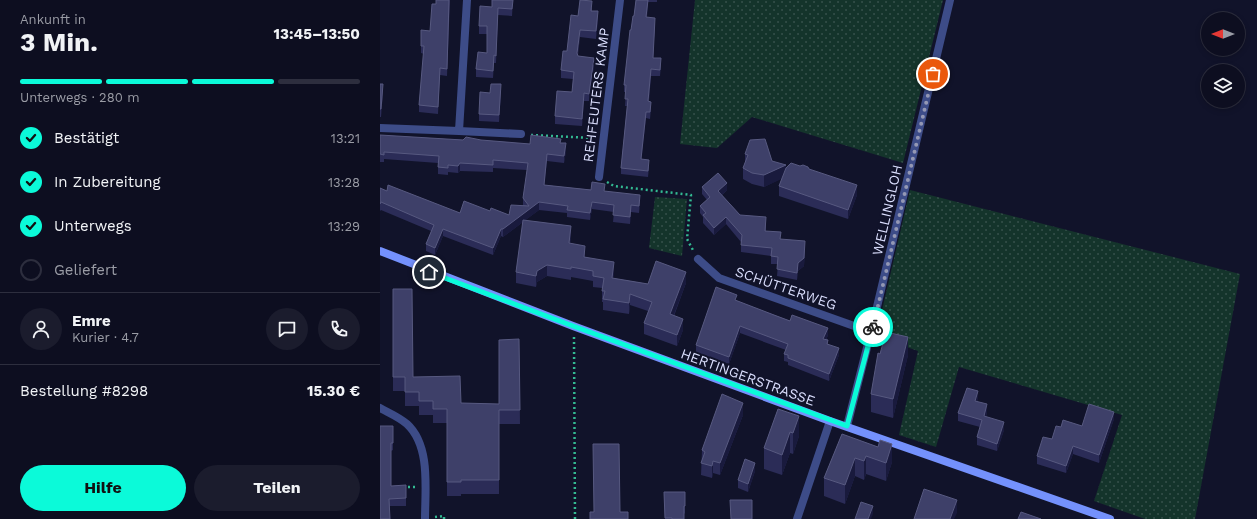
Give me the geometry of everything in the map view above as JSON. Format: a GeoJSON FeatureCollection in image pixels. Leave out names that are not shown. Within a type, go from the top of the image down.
{"type":"FeatureCollection","features":[{"type":"Feature","properties":{"kind":"street"},"geometry":{"type":"LineString","coordinates":[[459,131],[467,0]]}},
{"type":"Feature","properties":{"kind":"street","name":"REHFEUTERS KAMP"},"geometry":{"type":"LineString","coordinates":[[599,177],[620,0]]}},
{"type":"Feature","properties":{"kind":"street","name":"WELLINGLOH"},"geometry":{"type":"LineString","coordinates":[[847,426],[871,332],[950,0]]}},
{"type":"Feature","properties":{"kind":"street"},"geometry":{"type":"LineString","coordinates":[[380,128],[521,134]]}},
{"type":"Feature","properties":{"kind":"street","name":"HERTINGERSTRASSE"},"geometry":{"type":"LineString","coordinates":[[380,251],[573,326],[830,421],[1110,519]]}},
{"type":"Feature","properties":{"kind":"street","name":"SCHÜTTERWEG"},"geometry":{"type":"LineString","coordinates":[[698,259],[719,278],[871,332]]}},
{"type":"Feature","properties":{"kind":"street"},"geometry":{"type":"LineString","coordinates":[[380,408],[407,424],[418,438],[424,464],[425,519]]}},
{"type":"Feature","properties":{"kind":"street"},"geometry":{"type":"LineString","coordinates":[[797,519],[830,421]]}},
{"type":"Feature","properties":{"kind":"path"},"geometry":{"type":"LineString","coordinates":[[521,134],[604,139]]}},
{"type":"Feature","properties":{"kind":"path","name":"REHFEUTERS KAMP"},"geometry":{"type":"LineString","coordinates":[[599,177],[614,186],[690,195],[687,239],[698,259]]}},
{"type":"Feature","properties":{"kind":"path"},"geometry":{"type":"LineString","coordinates":[[573,326],[575,519]]}},
{"type":"Feature","properties":{"kind":"path"},"geometry":{"type":"LineString","coordinates":[[402,487],[424,488]]}},
{"type":"Feature","properties":{"kind":"green space"},"geometry":{"type":"Polygon","coordinates":[[[695,0],[943,0],[903,163],[752,117],[717,148],[680,144],[695,0]]]}},
{"type":"Feature","properties":{"kind":"green space"},"geometry":{"type":"Polygon","coordinates":[[[910,190],[1240,274],[1195,519],[1145,519],[1094,501],[1122,415],[959,367],[936,447],[899,435],[918,351],[876,336],[910,190]]]}},
{"type":"Feature","properties":{"kind":"green space"},"geometry":{"type":"Polygon","coordinates":[[[655,197],[687,199],[682,256],[649,248],[655,197]]]}},
{"type":"Feature","properties":{"kind":"building"},"geometry":{"type":"Polygon","coordinates":[[[436,0],[449,0],[447,69],[440,68],[438,107],[419,105],[424,46],[421,46],[421,30],[430,31],[432,4],[436,4],[436,0]]]}},
{"type":"Feature","properties":{"kind":"building"},"geometry":{"type":"Polygon","coordinates":[[[492,0],[513,0],[512,9],[498,8],[496,56],[494,55],[493,71],[476,69],[478,52],[487,53],[487,26],[479,26],[480,6],[492,7],[492,0]]]}},
{"type":"Feature","properties":{"kind":"building"},"geometry":{"type":"Polygon","coordinates":[[[580,0],[592,1],[591,11],[598,11],[596,31],[580,30],[577,53],[578,56],[594,58],[589,94],[584,93],[582,119],[555,116],[557,91],[572,92],[574,72],[561,70],[563,51],[567,51],[571,15],[578,16],[580,0]]]}},
{"type":"Feature","properties":{"kind":"building"},"geometry":{"type":"Polygon","coordinates":[[[636,0],[648,0],[646,17],[655,18],[653,58],[661,58],[660,70],[651,69],[648,101],[651,102],[650,112],[646,112],[641,159],[649,160],[648,171],[621,168],[628,99],[625,99],[626,85],[624,85],[630,30],[636,0]]]}},
{"type":"Feature","properties":{"kind":"building"},"geometry":{"type":"Polygon","coordinates":[[[380,84],[383,84],[381,109],[380,109],[380,84]]]}},
{"type":"Feature","properties":{"kind":"building"},"geometry":{"type":"Polygon","coordinates":[[[491,84],[501,84],[499,115],[479,114],[480,92],[490,93],[491,84]]]}},
{"type":"Feature","properties":{"kind":"building"},"geometry":{"type":"Polygon","coordinates":[[[380,135],[463,140],[466,137],[481,140],[530,144],[531,135],[561,139],[560,143],[566,143],[564,156],[547,154],[544,185],[591,190],[592,182],[605,184],[604,191],[640,195],[639,206],[631,205],[630,217],[613,215],[614,205],[592,202],[590,213],[567,210],[568,206],[539,202],[501,229],[493,248],[443,229],[435,248],[426,244],[434,225],[381,202],[380,204],[380,188],[387,191],[388,185],[460,213],[464,201],[490,211],[491,208],[509,215],[511,205],[529,206],[523,198],[528,163],[493,160],[493,165],[460,163],[458,166],[448,165],[448,168],[438,167],[439,156],[384,152],[384,155],[380,154],[380,135]]]}},
{"type":"Feature","properties":{"kind":"building"},"geometry":{"type":"Polygon","coordinates":[[[765,139],[772,161],[786,165],[764,175],[752,173],[743,168],[748,155],[745,154],[750,140],[765,139]]]}},
{"type":"Feature","properties":{"kind":"building"},"geometry":{"type":"Polygon","coordinates":[[[791,163],[800,166],[803,165],[809,169],[857,185],[848,210],[779,186],[786,168],[791,163]]]}},
{"type":"Feature","properties":{"kind":"building"},"geometry":{"type":"Polygon","coordinates":[[[718,173],[727,183],[718,191],[740,215],[766,217],[765,231],[781,232],[780,239],[805,241],[804,258],[798,263],[797,273],[777,269],[778,257],[771,256],[772,248],[741,245],[742,235],[726,217],[714,228],[703,215],[706,213],[700,206],[710,197],[702,187],[718,173]]]}},
{"type":"Feature","properties":{"kind":"building"},"geometry":{"type":"Polygon","coordinates":[[[523,220],[571,226],[569,243],[585,246],[584,257],[614,262],[612,278],[648,284],[656,261],[686,272],[670,314],[683,319],[677,335],[644,323],[652,302],[630,294],[629,303],[603,299],[605,291],[602,291],[604,278],[593,276],[593,271],[547,265],[537,271],[536,276],[516,272],[523,220]]]}},
{"type":"Feature","properties":{"kind":"building"},"geometry":{"type":"Polygon","coordinates":[[[716,287],[737,295],[735,300],[790,321],[792,315],[828,328],[823,339],[828,340],[827,344],[839,348],[829,374],[788,358],[788,355],[784,354],[788,344],[740,326],[729,357],[696,345],[716,287]]]}},
{"type":"Feature","properties":{"kind":"building"},"geometry":{"type":"Polygon","coordinates":[[[393,289],[412,289],[413,377],[460,376],[461,403],[499,404],[499,340],[519,339],[520,410],[499,410],[499,480],[461,480],[461,482],[447,482],[447,409],[433,409],[433,401],[419,401],[419,392],[405,392],[405,377],[393,377],[393,289]]]}},
{"type":"Feature","properties":{"kind":"building"},"geometry":{"type":"Polygon","coordinates":[[[886,332],[908,337],[893,399],[871,394],[878,353],[880,354],[886,332]]]}},
{"type":"Feature","properties":{"kind":"building"},"geometry":{"type":"Polygon","coordinates":[[[967,388],[978,391],[975,401],[987,404],[984,416],[1004,422],[997,444],[977,437],[982,420],[958,413],[967,388]]]}},
{"type":"Feature","properties":{"kind":"building"},"geometry":{"type":"Polygon","coordinates":[[[722,394],[743,403],[720,463],[713,461],[712,466],[701,463],[705,452],[702,450],[722,394]]]}},
{"type":"Feature","properties":{"kind":"building"},"geometry":{"type":"Polygon","coordinates":[[[1089,404],[1114,412],[1099,455],[1073,446],[1066,466],[1037,456],[1043,437],[1052,439],[1056,426],[1061,427],[1063,420],[1082,426],[1089,404]]]}},
{"type":"Feature","properties":{"kind":"building"},"geometry":{"type":"Polygon","coordinates":[[[778,409],[799,416],[793,433],[790,432],[782,455],[764,448],[778,409]]]}},
{"type":"Feature","properties":{"kind":"building"},"geometry":{"type":"Polygon","coordinates":[[[380,426],[393,426],[393,443],[391,443],[391,486],[406,485],[406,498],[389,499],[390,519],[380,519],[380,426]]]}},
{"type":"Feature","properties":{"kind":"building"},"geometry":{"type":"Polygon","coordinates":[[[842,434],[878,447],[880,440],[892,444],[886,463],[866,456],[864,461],[855,458],[845,485],[824,478],[842,434]]]}},
{"type":"Feature","properties":{"kind":"building"},"geometry":{"type":"Polygon","coordinates":[[[593,444],[619,444],[620,512],[628,512],[628,519],[590,519],[590,512],[594,512],[593,444]]]}},
{"type":"Feature","properties":{"kind":"building"},"geometry":{"type":"Polygon","coordinates":[[[745,459],[755,463],[748,484],[738,480],[745,459]]]}},
{"type":"Feature","properties":{"kind":"building"},"geometry":{"type":"Polygon","coordinates":[[[924,489],[957,500],[950,519],[914,519],[924,489]]]}},
{"type":"Feature","properties":{"kind":"building"},"geometry":{"type":"Polygon","coordinates":[[[664,492],[685,492],[684,519],[665,518],[664,492]]]}},
{"type":"Feature","properties":{"kind":"building"},"geometry":{"type":"Polygon","coordinates":[[[730,500],[752,500],[752,519],[731,519],[730,500]]]}},
{"type":"Feature","properties":{"kind":"building"},"geometry":{"type":"Polygon","coordinates":[[[861,502],[873,506],[868,519],[855,519],[861,502]]]}},
{"type":"Feature","properties":{"kind":"building"},"geometry":{"type":"Polygon","coordinates":[[[1021,512],[1041,519],[1018,519],[1021,512]]]}},
{"type":"Feature","properties":{"kind":"way so far"},"geometry":{"type":"LineString","coordinates":[[873,327],[933,74]]}},
{"type":"Feature","properties":{"kind":"route"},"geometry":{"type":"LineString","coordinates":[[429,272],[847,426],[873,327]]}}]}
